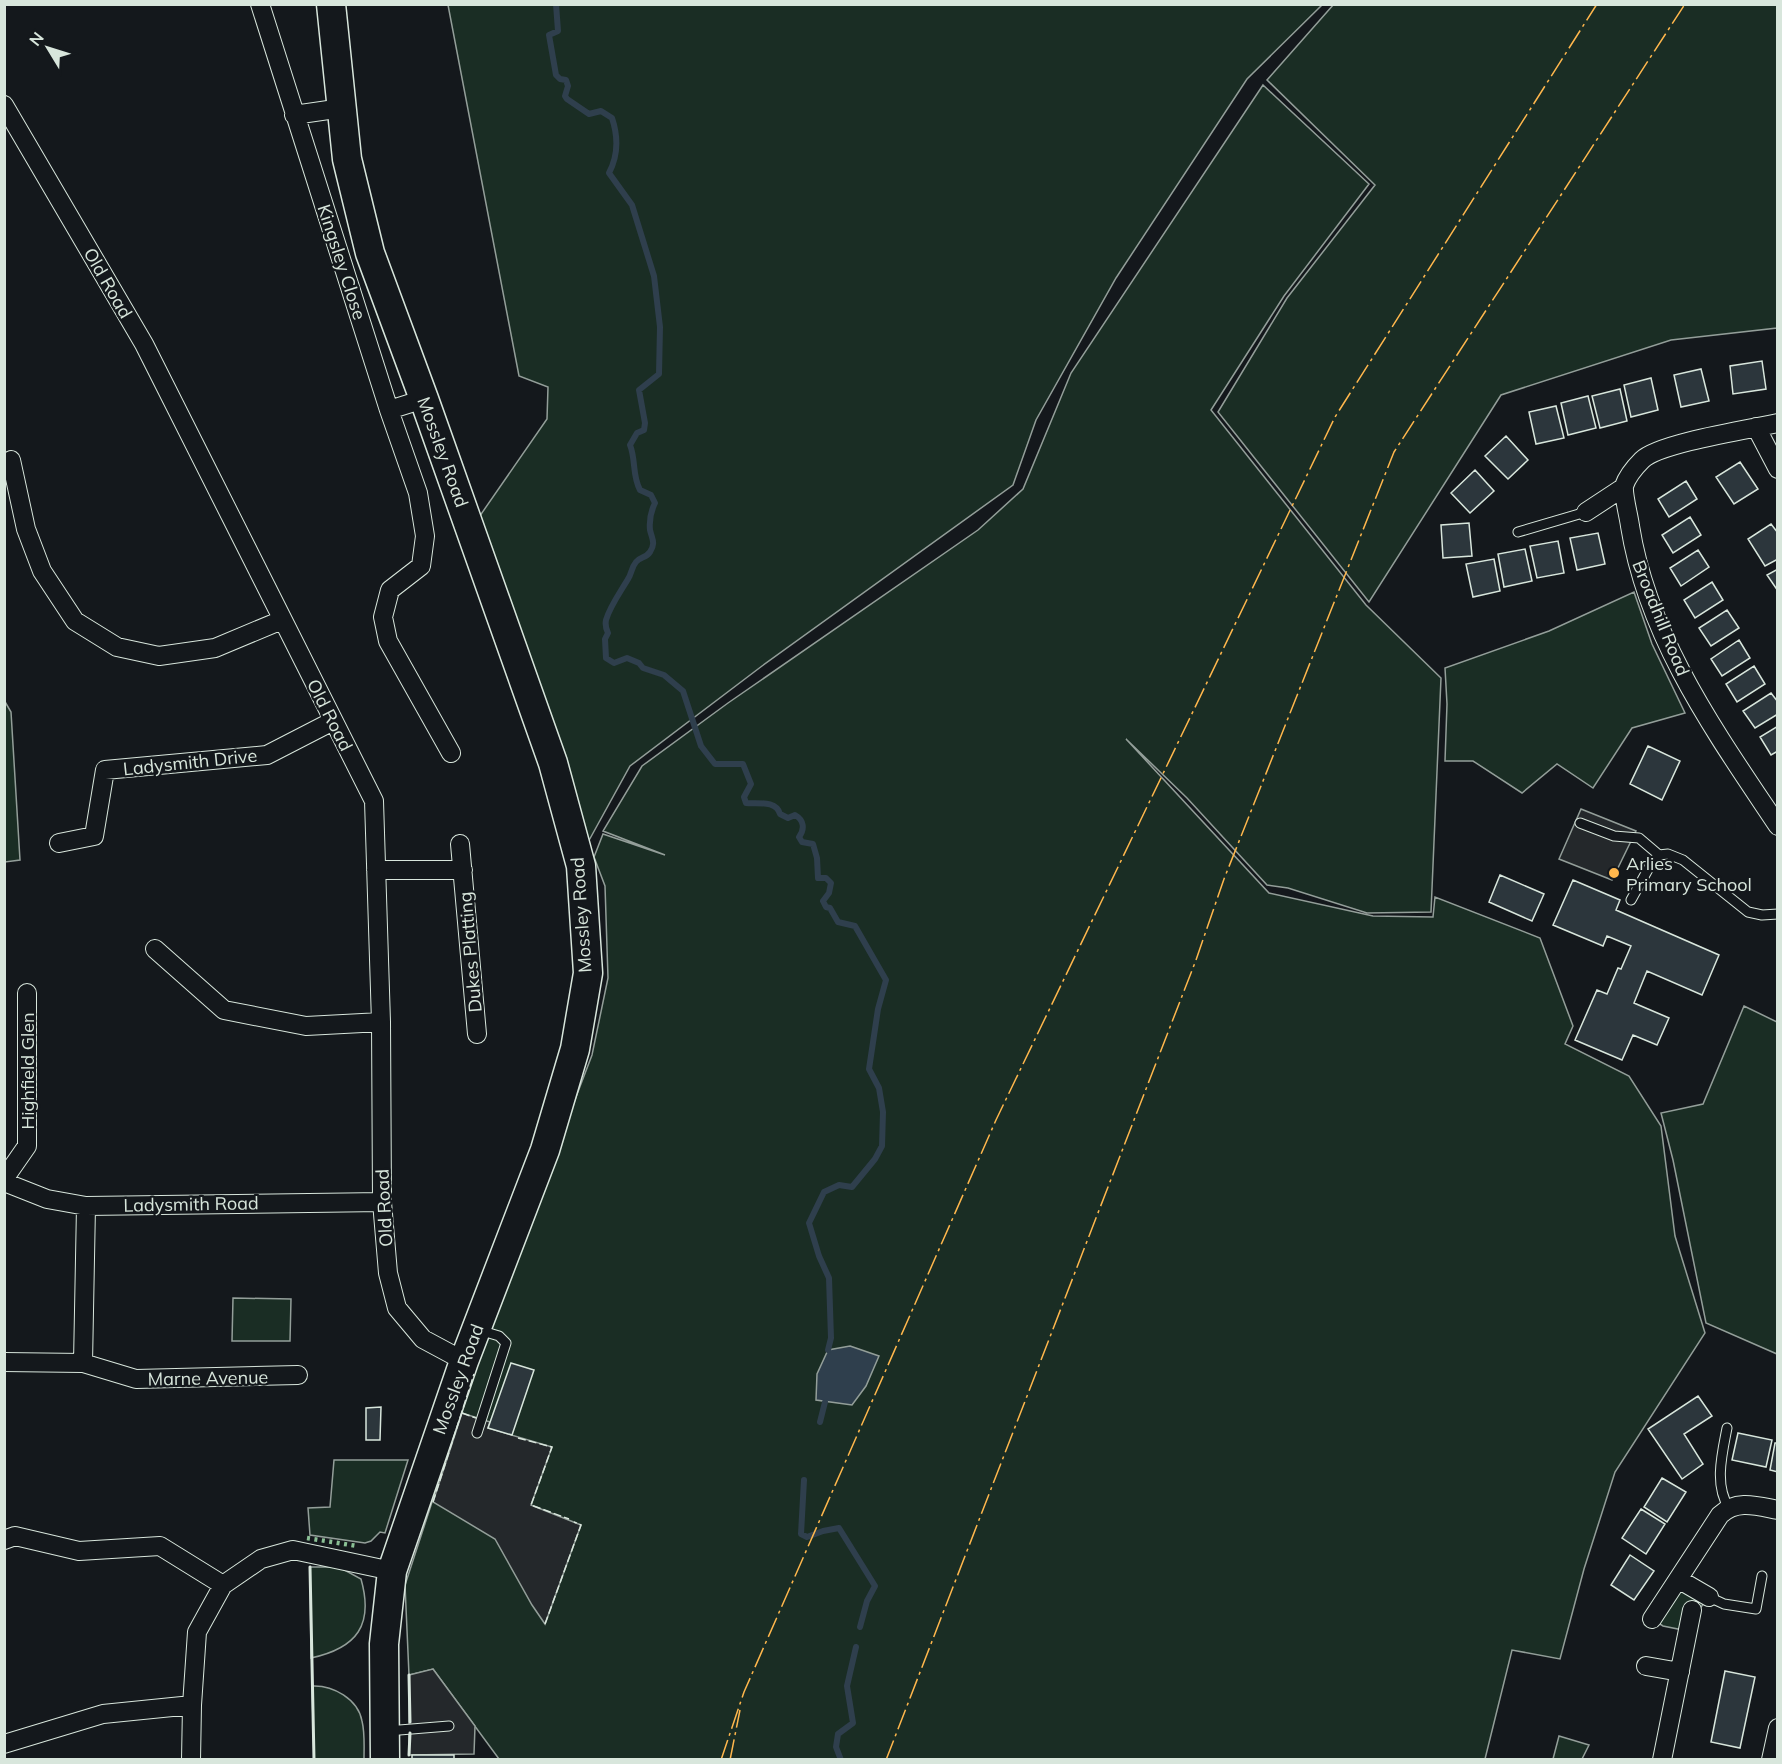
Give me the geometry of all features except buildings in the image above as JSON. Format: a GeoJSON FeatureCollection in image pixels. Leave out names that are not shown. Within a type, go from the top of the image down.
{"type":"FeatureCollection","features":[{"type":"Feature","properties":{"kind":"main road","name":"Mossley Road"},"geometry":{"type":"LineString","coordinates":[[331,4],[347,159],[370,253],[553,763],[581,866],[588,973],[575,1049],[544,1150],[464,1360],[392,1571],[384,1644],[385,1746]]}},
{"type":"Feature","properties":{"kind":"street","name":"Kingsley Close"},"geometry":{"type":"LineString","coordinates":[[260,4],[389,410],[418,493],[425,536],[421,566],[390,590],[383,617],[388,641],[451,753]]}},
{"type":"Feature","properties":{"kind":"street","name":"Old Road"},"geometry":{"type":"LineString","coordinates":[[4,105],[144,345],[374,801],[381,1022],[382,1202],[387,1273],[398,1308],[423,1339],[464,1360]]}},
{"type":"Feature","properties":{"kind":"street"},"geometry":{"type":"LineString","coordinates":[[294,115],[342,108]]}},
{"type":"Feature","properties":{"kind":"street"},"geometry":{"type":"LineString","coordinates":[[389,410],[424,399]]}},
{"type":"Feature","properties":{"kind":"street"},"geometry":{"type":"LineString","coordinates":[[1586,512],[1624,487],[1632,472],[1644,458],[1663,448],[1778,423]]}},
{"type":"Feature","properties":{"kind":"street"},"geometry":{"type":"LineString","coordinates":[[1756,428],[1778,469]]}},
{"type":"Feature","properties":{"kind":"street"},"geometry":{"type":"LineString","coordinates":[[11,460],[26,529],[42,571],[75,621],[117,647],[159,656],[215,648],[282,620]]}},
{"type":"Feature","properties":{"kind":"street","name":"Broadhill Road"},"geometry":{"type":"LineString","coordinates":[[1624,487],[1638,569],[1676,666],[1709,722],[1778,826]]}},
{"type":"Feature","properties":{"kind":"street","name":"Ladysmith Drive"},"geometry":{"type":"LineString","coordinates":[[59,843],[94,836],[105,770],[267,755],[333,721]]}},
{"type":"Feature","properties":{"kind":"street","name":"Dukes Platting"},"geometry":{"type":"LineString","coordinates":[[460,844],[477,1034]]}},
{"type":"Feature","properties":{"kind":"street","name":"Dukes Platting"},"geometry":{"type":"LineString","coordinates":[[376,870],[463,870]]}},
{"type":"Feature","properties":{"kind":"street"},"geometry":{"type":"LineString","coordinates":[[155,949],[224,1010],[306,1026],[381,1022]]}},
{"type":"Feature","properties":{"kind":"street","name":"Highfield Glen"},"geometry":{"type":"LineString","coordinates":[[4,1181],[27,1146],[27,993]]}},
{"type":"Feature","properties":{"kind":"street","name":"Ladysmith Road"},"geometry":{"type":"LineString","coordinates":[[4,1181],[47,1199],[86,1206],[382,1202]]}},
{"type":"Feature","properties":{"kind":"street"},"geometry":{"type":"LineString","coordinates":[[83,1363],[86,1206]]}},
{"type":"Feature","properties":{"kind":"street","name":"Marne Avenue"},"geometry":{"type":"LineString","coordinates":[[4,1362],[83,1363],[136,1379],[298,1375]]}},
{"type":"Feature","properties":{"kind":"street"},"geometry":{"type":"LineString","coordinates":[[1652,1619],[1720,1515],[1729,1508],[1742,1504],[1778,1510]]}},
{"type":"Feature","properties":{"kind":"street"},"geometry":{"type":"LineString","coordinates":[[4,1540],[15,1536],[79,1551],[160,1546],[223,1585]]}},
{"type":"Feature","properties":{"kind":"street"},"geometry":{"type":"LineString","coordinates":[[191,1760],[197,1632],[223,1585],[261,1559],[293,1550],[392,1571]]}},
{"type":"Feature","properties":{"kind":"street"},"geometry":{"type":"LineString","coordinates":[[1678,1579],[1709,1598]]}},
{"type":"Feature","properties":{"kind":"street"},"geometry":{"type":"LineString","coordinates":[[1662,1760],[1692,1610]]}},
{"type":"Feature","properties":{"kind":"street"},"geometry":{"type":"LineString","coordinates":[[1646,1666],[1680,1672]]}},
{"type":"Feature","properties":{"kind":"street"},"geometry":{"type":"LineString","coordinates":[[4,1744],[103,1714],[192,1706]]}},
{"type":"Feature","properties":{"kind":"street"},"geometry":{"type":"LineString","coordinates":[[1771,1760],[1778,1728]]}},
{"type":"Feature","properties":{"kind":"lane"},"geometry":{"type":"LineString","coordinates":[[1518,532],[1586,512]]}},
{"type":"Feature","properties":{"kind":"lane"},"geometry":{"type":"LineString","coordinates":[[1580,823],[1614,836],[1639,838],[1659,855]]}},
{"type":"Feature","properties":{"kind":"lane"},"geometry":{"type":"LineString","coordinates":[[1631,900],[1651,864],[1659,855],[1668,854],[1683,860],[1748,912],[1762,915],[1778,914]]}},
{"type":"Feature","properties":{"kind":"lane"},"geometry":{"type":"LineString","coordinates":[[476,1329],[499,1336],[506,1343],[477,1433]]}},
{"type":"Feature","properties":{"kind":"lane"},"geometry":{"type":"LineString","coordinates":[[1726,1428],[1721,1464],[1721,1487],[1722,1496],[1729,1508]]}},
{"type":"Feature","properties":{"kind":"lane"},"geometry":{"type":"LineString","coordinates":[[1709,1598],[1725,1604],[1756,1609],[1762,1576]]}},
{"type":"Feature","properties":{"kind":"lane"},"geometry":{"type":"LineString","coordinates":[[385,1746],[449,1726]]}},
{"type":"Feature","properties":{"kind":"green space"},"geometry":{"type":"Polygon","coordinates":[[[1334,4],[1777,5],[1777,328],[1671,340],[1501,395],[1369,602],[1218,412],[1287,298],[1375,185],[1267,80],[1334,4]]]}},
{"type":"Feature","properties":{"kind":"green space"},"geometry":{"type":"Polygon","coordinates":[[[448,5],[1322,5],[1247,79],[1116,278],[1036,420],[1013,485],[762,666],[630,766],[587,844],[477,520],[547,419],[548,387],[519,376],[448,5]]]}},
{"type":"Feature","properties":{"kind":"green space"},"geometry":{"type":"Polygon","coordinates":[[[1263,85],[1369,184],[1284,296],[1211,410],[1366,605],[1441,678],[1431,912],[1367,913],[1288,888],[1267,885],[1187,798],[1126,739],[1269,893],[1373,916],[1433,917],[1435,897],[1540,938],[1573,1026],[1565,1044],[1629,1076],[1661,1126],[1675,1236],[1705,1333],[1615,1472],[1584,1569],[1560,1659],[1512,1650],[1485,1759],[499,1759],[433,1669],[409,1675],[405,1585],[494,1312],[592,1055],[608,978],[605,886],[594,857],[603,834],[665,855],[603,831],[642,766],[728,703],[978,530],[1023,489],[1071,373],[1263,85]]]}},
{"type":"Feature","properties":{"kind":"green space"},"geometry":{"type":"Polygon","coordinates":[[[1634,592],[1652,644],[1685,713],[1632,728],[1593,788],[1557,764],[1522,793],[1473,761],[1445,761],[1447,704],[1445,668],[1549,631],[1634,592]]]}},
{"type":"Feature","properties":{"kind":"green space"},"geometry":{"type":"Polygon","coordinates":[[[4,700],[11,712],[20,860],[5,862],[4,700]]]}},
{"type":"Feature","properties":{"kind":"green space"},"geometry":{"type":"Polygon","coordinates":[[[1744,1006],[1777,1022],[1777,1354],[1706,1323],[1673,1160],[1661,1113],[1703,1104],[1744,1006]]]}},
{"type":"Feature","properties":{"kind":"green space"},"geometry":{"type":"Polygon","coordinates":[[[233,1298],[291,1299],[290,1341],[232,1341],[233,1298]]]}},
{"type":"Feature","properties":{"kind":"green space"},"geometry":{"type":"Polygon","coordinates":[[[334,1460],[408,1460],[385,1533],[380,1532],[371,1541],[365,1543],[310,1535],[308,1508],[330,1507],[334,1460]]]}},
{"type":"Feature","properties":{"kind":"green space"},"geometry":{"type":"Polygon","coordinates":[[[310,1567],[339,1567],[361,1579],[365,1609],[363,1622],[350,1641],[327,1654],[311,1658],[310,1567]]]}},
{"type":"Feature","properties":{"kind":"green space"},"geometry":{"type":"Polygon","coordinates":[[[1678,1579],[1709,1597],[1701,1607],[1692,1610],[1688,1631],[1663,1626],[1652,1619],[1678,1579]]]}},
{"type":"Feature","properties":{"kind":"green space"},"geometry":{"type":"Polygon","coordinates":[[[312,1686],[336,1691],[350,1700],[360,1713],[363,1726],[364,1759],[314,1759],[312,1686]]]}},
{"type":"Feature","properties":{"kind":"green space"},"geometry":{"type":"Polygon","coordinates":[[[1559,1736],[1589,1745],[1582,1759],[1553,1759],[1559,1736]]]}},
{"type":"Feature","properties":{"kind":"shaded area"},"geometry":{"type":"Polygon","coordinates":[[[1581,809],[1636,831],[1612,880],[1559,859],[1581,809]]]}},
{"type":"Feature","properties":{"kind":"shaded area"},"geometry":{"type":"Polygon","coordinates":[[[462,1413],[490,1422],[488,1428],[552,1447],[531,1505],[581,1525],[545,1624],[495,1539],[433,1502],[462,1413]]]}},
{"type":"Feature","properties":{"kind":"shaded area"},"geometry":{"type":"Polygon","coordinates":[[[433,1669],[475,1726],[474,1754],[409,1755],[409,1675],[433,1669]]]}},
{"type":"Feature","properties":{"kind":"water"},"geometry":{"type":"Polygon","coordinates":[[[850,1346],[879,1356],[866,1386],[852,1405],[816,1400],[817,1374],[828,1350],[850,1346]]]}},
{"type":"Feature","properties":{"kind":"waterway"},"geometry":{"type":"LineString","coordinates":[[556,4],[558,31],[549,35],[556,75],[566,80],[568,86],[565,96],[567,99],[589,114],[601,111],[612,118],[616,146],[609,173],[632,205],[654,276],[660,327],[659,374],[639,390],[645,423],[644,430],[637,433],[630,445],[640,490],[651,495],[655,503],[650,523],[653,546],[648,554],[634,564],[608,615],[606,620],[608,633],[605,639],[606,658],[614,663],[627,658],[639,663],[643,668],[664,675],[683,691],[701,746],[715,764],[743,764],[751,784],[744,797],[746,803],[771,805],[788,818],[795,815],[800,819],[803,828],[799,837],[802,842],[813,844],[817,858],[818,878],[826,878],[831,883],[829,893],[823,901],[826,907],[830,908],[838,922],[855,926],[886,980],[878,1009],[869,1069],[879,1088],[883,1112],[882,1146],[875,1159],[852,1187],[839,1185],[824,1192],[809,1223],[819,1256],[829,1278],[831,1338],[828,1350]]}},
{"type":"Feature","properties":{"kind":"waterway"},"geometry":{"type":"LineString","coordinates":[[820,1422],[825,1402]]}},
{"type":"Feature","properties":{"kind":"waterway"},"geometry":{"type":"LineString","coordinates":[[804,1480],[801,1534],[807,1537],[839,1528],[875,1586],[867,1601],[860,1627]]}},
{"type":"Feature","properties":{"kind":"waterway"},"geometry":{"type":"LineString","coordinates":[[841,1760],[836,1747],[838,1734],[853,1723],[847,1686],[856,1647]]}},
{"type":"Feature","properties":{"kind":"hedge"},"geometry":{"type":"LineString","coordinates":[[307,1538],[357,1546]]}},
{"type":"Feature","properties":{"kind":"fence"},"geometry":{"type":"LineString","coordinates":[[433,1502],[474,1374]]}},
{"type":"Feature","properties":{"kind":"fence"},"geometry":{"type":"LineString","coordinates":[[462,1413],[476,1418]]}},
{"type":"Feature","properties":{"kind":"fence"},"geometry":{"type":"LineString","coordinates":[[518,1438],[552,1447],[531,1505],[569,1519]]}},
{"type":"Feature","properties":{"kind":"fence"},"geometry":{"type":"LineString","coordinates":[[545,1624],[581,1525],[574,1522]]}},
{"type":"Feature","properties":{"kind":"wall"},"geometry":{"type":"LineString","coordinates":[[310,1567],[314,1760]]}},
{"type":"Feature","properties":{"kind":"wall"},"geometry":{"type":"LineString","coordinates":[[409,1675],[410,1722]]}},
{"type":"Feature","properties":{"kind":"wall"},"geometry":{"type":"LineString","coordinates":[[409,1755],[410,1733]]}},
{"type":"Feature","properties":{"kind":"power"},"geometry":{"type":"LineString","coordinates":[[721,1760],[744,1692],[996,1120],[1335,417],[1597,4]]}},
{"type":"Feature","properties":{"kind":"power"},"geometry":{"type":"LineString","coordinates":[[886,1760],[1196,960],[1224,879],[1394,452],[1685,4]]}},
{"type":"Feature","properties":{"kind":"power"},"geometry":{"type":"LineString","coordinates":[[730,1760],[740,1710]]}},
{"type":"Feature","properties":{"kind":"place","name":"Arlies Primary School"},"geometry":{"type":"Point","coordinates":[1614,873]}}]}
